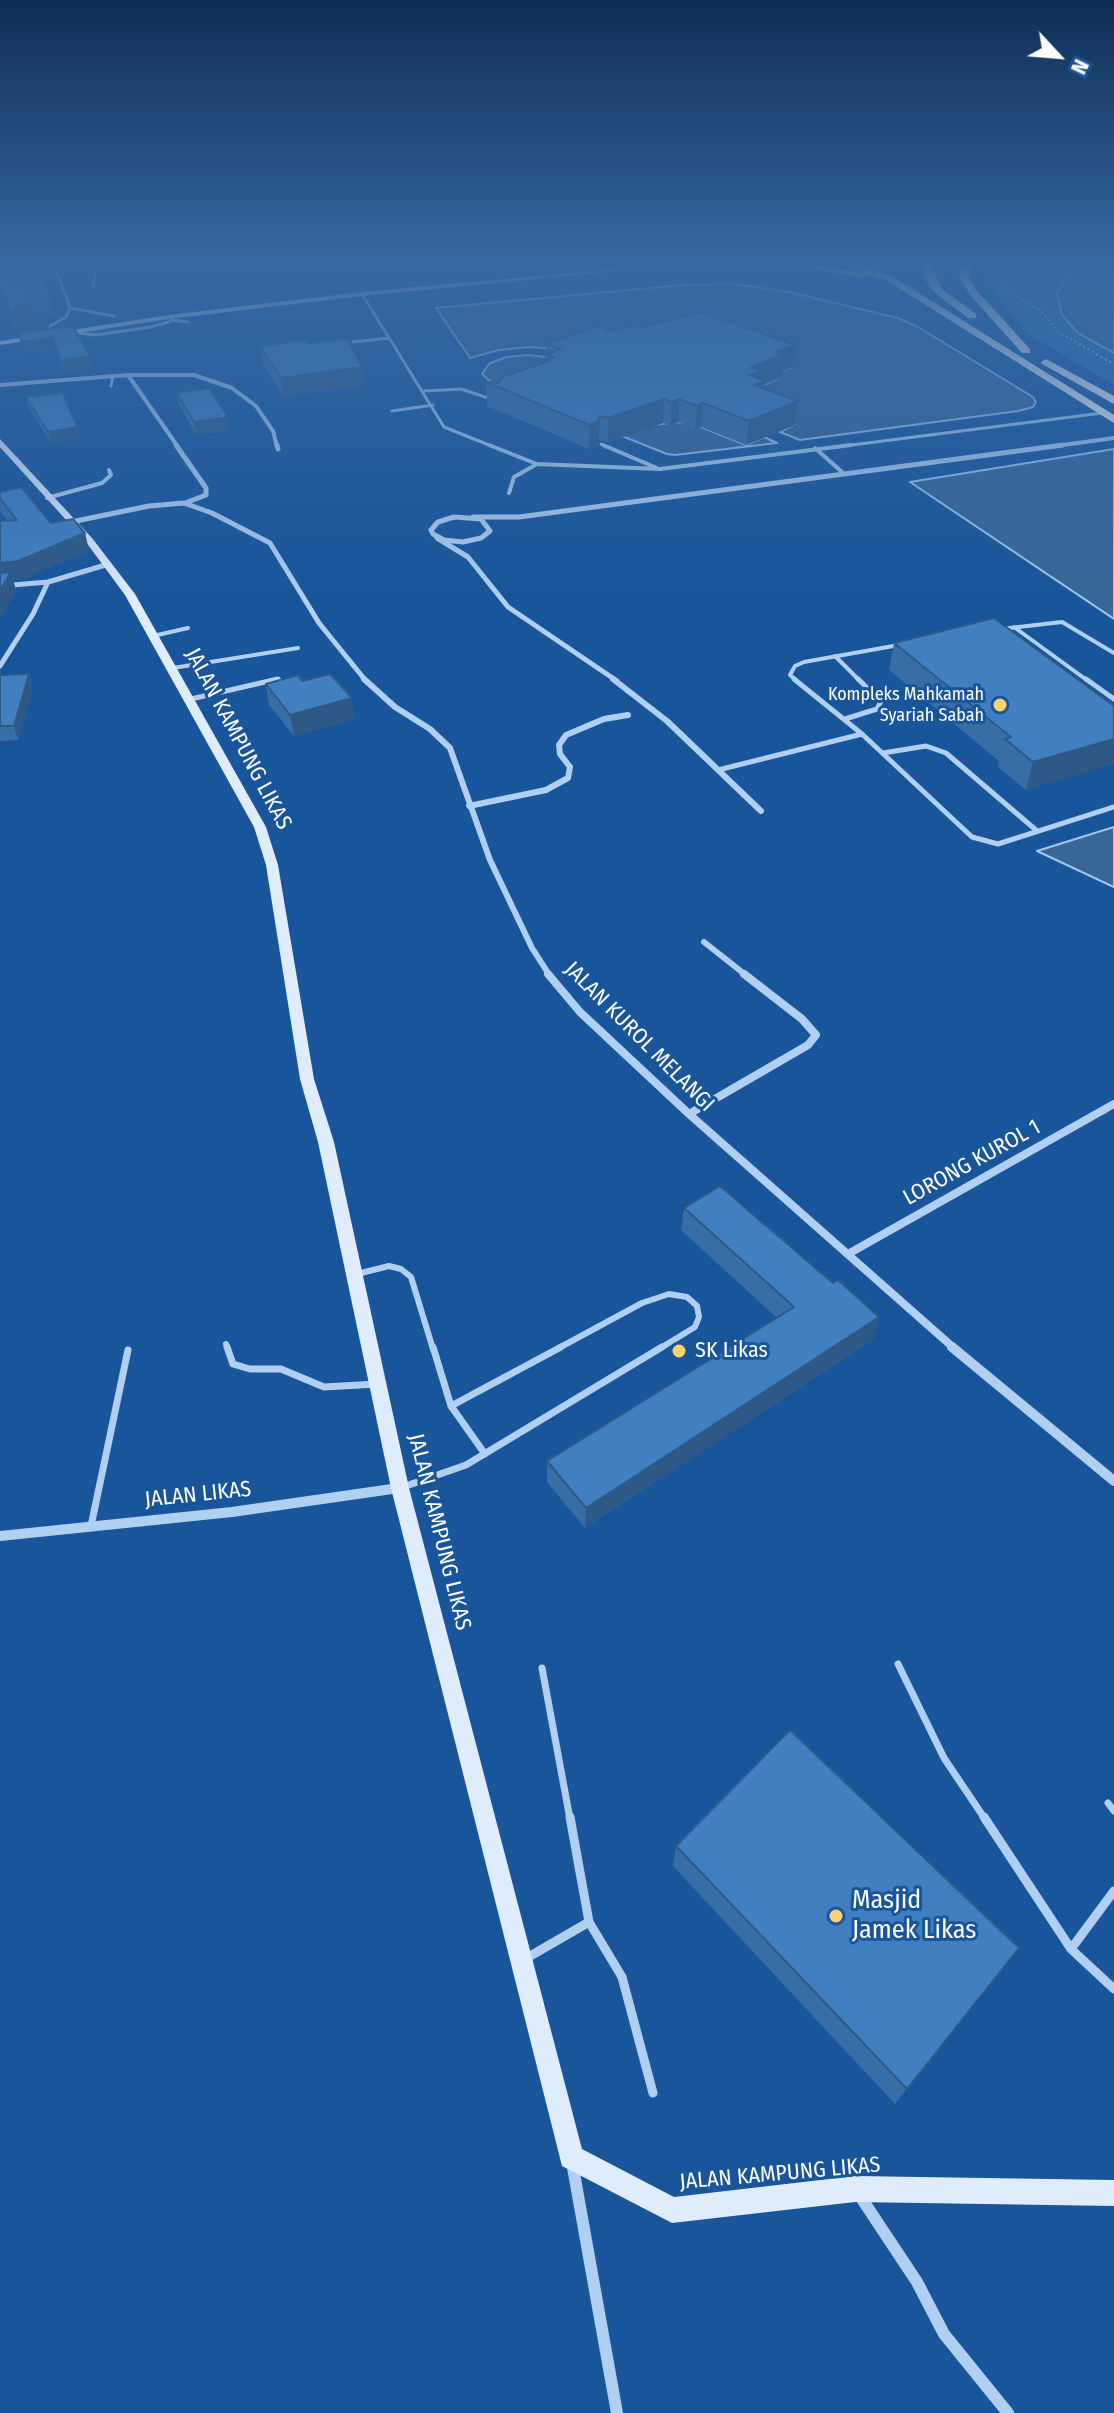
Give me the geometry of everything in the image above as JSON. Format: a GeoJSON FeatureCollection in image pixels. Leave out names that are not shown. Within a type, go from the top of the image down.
{"type":"FeatureCollection","features":[{"type":"Feature","properties":{"kind":"highway"},"geometry":{"type":"LineString","coordinates":[[1040,374],[1114,420]]}},
{"type":"Feature","properties":{"kind":"highway"},"geometry":{"type":"LineString","coordinates":[[1066,374],[1114,401]]}},
{"type":"Feature","properties":{"kind":"main road","name":"JALAN KAMPUNG LIKAS"},"geometry":{"type":"LineString","coordinates":[[0,442],[109,564],[191,699],[260,827],[272,865],[307,1079],[326,1142],[400,1488],[571,2157],[672,2210],[855,2189],[1114,2193]]}},
{"type":"Feature","properties":{"kind":"street"},"geometry":{"type":"LineString","coordinates":[[128,375],[207,492],[201,498],[184,503]]}},
{"type":"Feature","properties":{"kind":"street"},"geometry":{"type":"LineString","coordinates":[[0,385],[128,375],[194,375],[232,388],[256,406],[267,418],[278,449]]}},
{"type":"Feature","properties":{"kind":"street"},"geometry":{"type":"LineString","coordinates":[[761,811],[667,721],[625,686],[508,607],[468,557],[437,538],[431,530],[438,522],[454,517],[519,517],[1114,438]]}},
{"type":"Feature","properties":{"kind":"street","name":"JALAN KUROL MELANGI"},"geometry":{"type":"LineString","coordinates":[[71,522],[149,506],[184,503],[212,513],[270,543],[319,623],[354,669],[395,707],[430,729],[450,748],[495,873],[541,965],[580,1012],[689,1114],[963,1356],[1114,1481]]}},
{"type":"Feature","properties":{"kind":"street"},"geometry":{"type":"LineString","coordinates":[[473,517],[487,523],[490,531]]}},
{"type":"Feature","properties":{"kind":"street"},"geometry":{"type":"LineString","coordinates":[[468,557],[470,549],[481,538],[519,517]]}},
{"type":"Feature","properties":{"kind":"street"},"geometry":{"type":"LineString","coordinates":[[437,538],[463,542],[481,538]]}},
{"type":"Feature","properties":{"kind":"street"},"geometry":{"type":"LineString","coordinates":[[0,586],[48,582],[109,564]]}},
{"type":"Feature","properties":{"kind":"street"},"geometry":{"type":"LineString","coordinates":[[0,666],[33,614],[48,582]]}},
{"type":"Feature","properties":{"kind":"street"},"geometry":{"type":"LineString","coordinates":[[469,806],[546,790],[568,778],[570,767],[560,754],[559,745],[566,735],[604,719],[628,715]]}},
{"type":"Feature","properties":{"kind":"street"},"geometry":{"type":"LineString","coordinates":[[689,1114],[808,1045],[816,1035],[802,1019],[704,942]]}},
{"type":"Feature","properties":{"kind":"street","name":"LORONG KUROL 1"},"geometry":{"type":"LineString","coordinates":[[848,1254],[1114,1104]]}},
{"type":"Feature","properties":{"kind":"street","name":"JALAN LIKAS"},"geometry":{"type":"LineString","coordinates":[[0,1536],[232,1512],[400,1488]]}},
{"type":"Feature","properties":{"kind":"street"},"geometry":{"type":"LineString","coordinates":[[571,2157],[617,2413]]}},
{"type":"Feature","properties":{"kind":"street"},"geometry":{"type":"LineString","coordinates":[[855,2189],[917,2282],[944,2334],[1008,2413]]}},
{"type":"Feature","properties":{"kind":"lane"},"geometry":{"type":"LineString","coordinates":[[413,374],[444,427],[537,464],[660,469],[1102,413]]}},
{"type":"Feature","properties":{"kind":"lane"},"geometry":{"type":"LineString","coordinates":[[111,386],[113,376]]}},
{"type":"Feature","properties":{"kind":"lane"},"geometry":{"type":"LineString","coordinates":[[424,391],[461,389],[498,402]]}},
{"type":"Feature","properties":{"kind":"lane"},"geometry":{"type":"LineString","coordinates":[[392,411],[433,405]]}},
{"type":"Feature","properties":{"kind":"lane"},"geometry":{"type":"LineString","coordinates":[[601,444],[660,469]]}},
{"type":"Feature","properties":{"kind":"lane"},"geometry":{"type":"LineString","coordinates":[[815,448],[842,472]]}},
{"type":"Feature","properties":{"kind":"lane"},"geometry":{"type":"LineString","coordinates":[[509,493],[514,477],[537,464]]}},
{"type":"Feature","properties":{"kind":"lane"},"geometry":{"type":"LineString","coordinates":[[47,498],[102,483],[111,475],[109,470]]}},
{"type":"Feature","properties":{"kind":"lane"},"geometry":{"type":"LineString","coordinates":[[1000,629],[1062,622],[1114,653]]}},
{"type":"Feature","properties":{"kind":"lane"},"geometry":{"type":"LineString","coordinates":[[1014,627],[1114,699]]}},
{"type":"Feature","properties":{"kind":"lane"},"geometry":{"type":"LineString","coordinates":[[153,636],[188,628]]}},
{"type":"Feature","properties":{"kind":"lane"},"geometry":{"type":"LineString","coordinates":[[911,643],[804,662],[795,666],[790,675],[862,734],[972,837],[998,844],[1114,807]]}},
{"type":"Feature","properties":{"kind":"lane"},"geometry":{"type":"LineString","coordinates":[[173,668],[298,648]]}},
{"type":"Feature","properties":{"kind":"lane"},"geometry":{"type":"LineString","coordinates":[[835,656],[881,701],[877,709],[845,719]]}},
{"type":"Feature","properties":{"kind":"lane"},"geometry":{"type":"LineString","coordinates":[[191,699],[278,679],[288,694]]}},
{"type":"Feature","properties":{"kind":"lane"},"geometry":{"type":"LineString","coordinates":[[718,770],[862,734]]}},
{"type":"Feature","properties":{"kind":"lane"},"geometry":{"type":"LineString","coordinates":[[883,753],[926,746],[946,753],[1036,830]]}},
{"type":"Feature","properties":{"kind":"lane"},"geometry":{"type":"LineString","coordinates":[[354,1275],[389,1266],[401,1269],[411,1277],[451,1406],[485,1454]]}},
{"type":"Feature","properties":{"kind":"lane"},"geometry":{"type":"LineString","coordinates":[[400,1488],[466,1465],[695,1327],[699,1317],[697,1306],[687,1297],[669,1294],[642,1303],[451,1406]]}},
{"type":"Feature","properties":{"kind":"lane"},"geometry":{"type":"LineString","coordinates":[[226,1344],[233,1364],[250,1369],[281,1369],[324,1387],[377,1384]]}},
{"type":"Feature","properties":{"kind":"lane"},"geometry":{"type":"LineString","coordinates":[[91,1526],[128,1350]]}},
{"type":"Feature","properties":{"kind":"lane"},"geometry":{"type":"LineString","coordinates":[[898,1664],[944,1758],[1071,1949],[1114,1989]]}},
{"type":"Feature","properties":{"kind":"lane"},"geometry":{"type":"LineString","coordinates":[[542,1668],[589,1922],[622,1977],[653,2093]]}},
{"type":"Feature","properties":{"kind":"lane"},"geometry":{"type":"LineString","coordinates":[[1071,1949],[1114,1891]]}},
{"type":"Feature","properties":{"kind":"lane"},"geometry":{"type":"LineString","coordinates":[[522,1961],[589,1922]]}},
{"type":"Feature","properties":{"kind":"shaded area"},"geometry":{"type":"Polygon","coordinates":[[[482,374],[540,374],[519,395],[492,383],[482,374]]]}},
{"type":"Feature","properties":{"kind":"shaded area"},"geometry":{"type":"Polygon","coordinates":[[[995,374],[1033,397],[1036,402],[1033,407],[1018,411],[800,440],[780,432],[795,424],[750,390],[780,378],[774,375],[995,374]]]}},
{"type":"Feature","properties":{"kind":"shaded area"},"geometry":{"type":"Polygon","coordinates":[[[1095,374],[1114,374],[1114,385],[1095,374]]]}},
{"type":"Feature","properties":{"kind":"shaded area"},"geometry":{"type":"Polygon","coordinates":[[[678,422],[701,427],[746,445],[764,437],[777,443],[675,455],[622,436],[652,425],[678,422]]]}},
{"type":"Feature","properties":{"kind":"shaded area"},"geometry":{"type":"Polygon","coordinates":[[[1114,449],[1114,619],[910,482],[1114,449]]]}},
{"type":"Feature","properties":{"kind":"shaded area"},"geometry":{"type":"Polygon","coordinates":[[[1114,827],[1114,887],[1037,851],[1114,827]]]}},
{"type":"Feature","properties":{"kind":"building"},"geometry":{"type":"Polygon","coordinates":[[[278,374],[313,374],[281,378],[278,374]]]}},
{"type":"Feature","properties":{"kind":"building"},"geometry":{"type":"Polygon","coordinates":[[[512,374],[753,374],[749,375],[765,381],[754,385],[798,401],[749,421],[703,403],[697,406],[679,399],[671,402],[664,399],[608,418],[600,416],[597,422],[589,425],[486,382],[499,383],[502,377],[512,374]]]}},
{"type":"Feature","properties":{"kind":"building"},"geometry":{"type":"Polygon","coordinates":[[[209,388],[228,417],[194,422],[177,393],[209,388]]]}},
{"type":"Feature","properties":{"kind":"building"},"geometry":{"type":"Polygon","coordinates":[[[63,393],[77,427],[48,432],[26,397],[63,393]]]}},
{"type":"Feature","properties":{"kind":"building"},"geometry":{"type":"Polygon","coordinates":[[[21,487],[51,523],[73,519],[85,533],[18,561],[0,563],[0,521],[17,520],[0,499],[0,492],[21,487]]]}},
{"type":"Feature","properties":{"kind":"building"},"geometry":{"type":"Polygon","coordinates":[[[11,572],[0,591],[0,573],[11,572]]]}},
{"type":"Feature","properties":{"kind":"building"},"geometry":{"type":"Polygon","coordinates":[[[994,618],[1114,706],[1114,739],[1033,762],[1005,739],[1011,737],[894,643],[994,618]]]}},
{"type":"Feature","properties":{"kind":"building"},"geometry":{"type":"Polygon","coordinates":[[[29,674],[14,726],[0,726],[0,675],[29,674]]]}},
{"type":"Feature","properties":{"kind":"building"},"geometry":{"type":"Polygon","coordinates":[[[330,674],[352,698],[290,715],[266,684],[298,675],[302,681],[330,674]]]}},
{"type":"Feature","properties":{"kind":"building"},"geometry":{"type":"Polygon","coordinates":[[[720,1186],[833,1283],[838,1280],[879,1317],[586,1508],[547,1461],[794,1307],[684,1208],[720,1186]]]}},
{"type":"Feature","properties":{"kind":"building","name":"Masjid Jamek Likas"},"geometry":{"type":"Polygon","coordinates":[[[790,1730],[1019,1948],[907,2089],[676,1846],[790,1730]]]}},
{"type":"Feature","properties":{"kind":"place","name":"Kompleks Mahkamah Syariah Sabah"},"geometry":{"type":"Point","coordinates":[1000,705]}},
{"type":"Feature","properties":{"kind":"place","name":"SK Likas"},"geometry":{"type":"Point","coordinates":[679,1351]}},
{"type":"Feature","properties":{"kind":"place","name":"Masjid Jamek Likas"},"geometry":{"type":"Point","coordinates":[836,1916]}}]}
